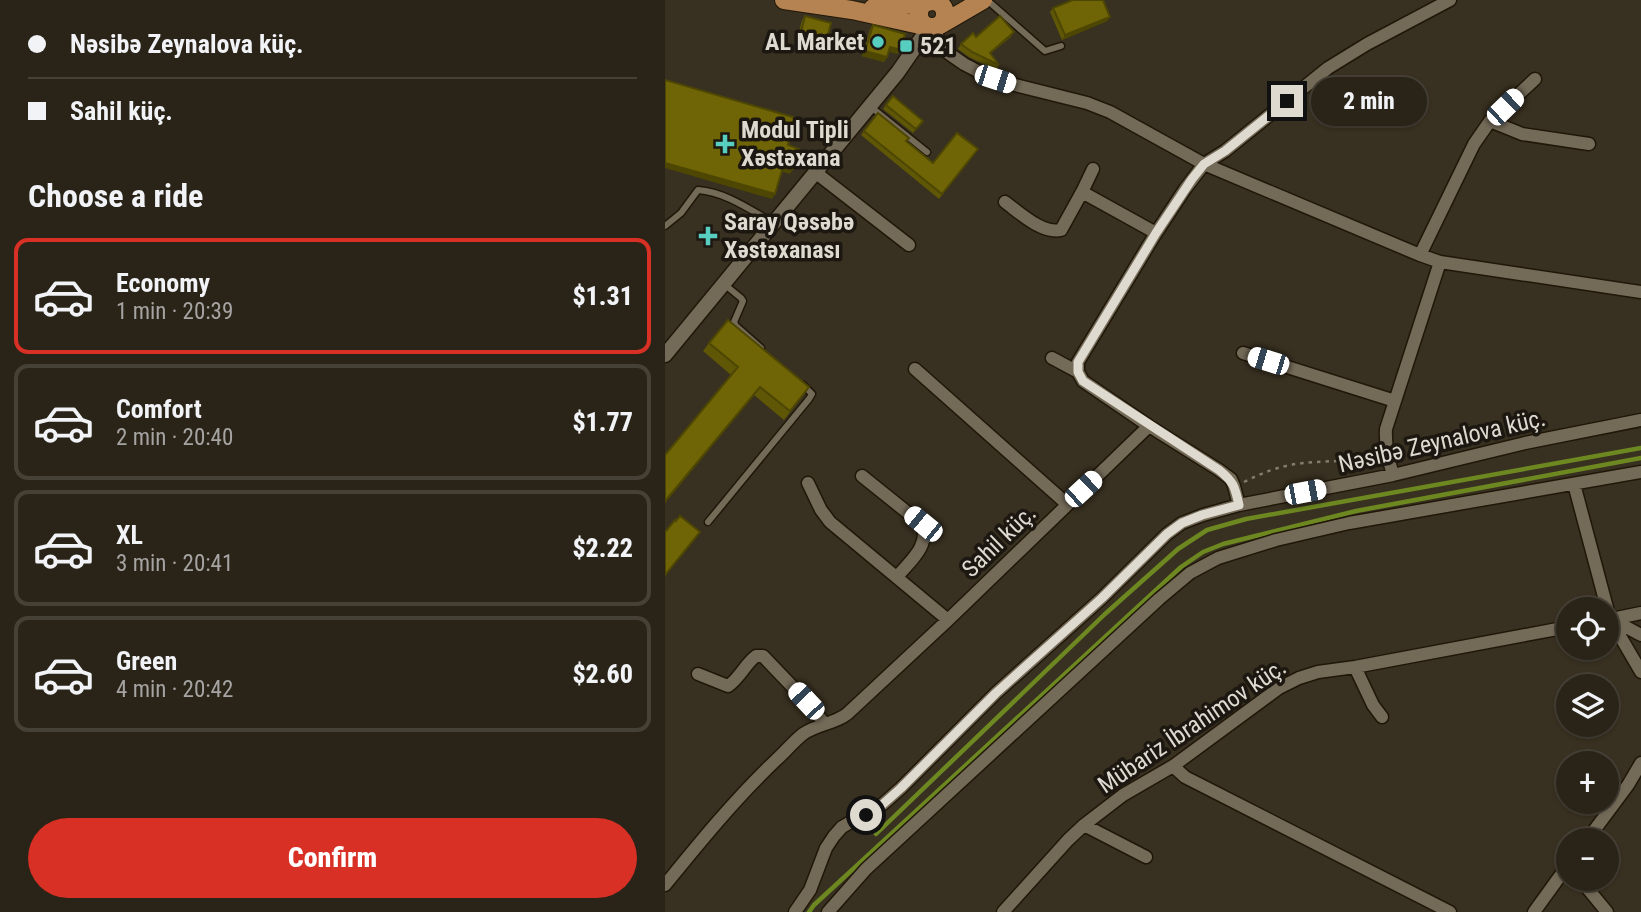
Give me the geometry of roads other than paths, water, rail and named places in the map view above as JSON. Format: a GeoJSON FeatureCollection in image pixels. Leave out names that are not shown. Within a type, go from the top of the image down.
{"type":"FeatureCollection","features":[{"type":"Feature","properties":{"kind":"main road"},"geometry":{"type":"LineString","coordinates":[[784,0],[935,26],[985,0]]}},
{"type":"Feature","properties":{"kind":"main road"},"geometry":{"type":"LineString","coordinates":[[852,10],[934,1]]}},
{"type":"Feature","properties":{"kind":"main road"},"geometry":{"type":"LineString","coordinates":[[934,1],[920,10],[920,15],[921,20],[935,26]]}},
{"type":"Feature","properties":{"kind":"street"},"geometry":{"type":"LineString","coordinates":[[1239,505],[1231,479],[1083,381],[1078,372],[1078,362],[1156,233],[1204,164],[1225,151],[1335,63],[1450,0]]}},
{"type":"Feature","properties":{"kind":"street"},"geometry":{"type":"LineString","coordinates":[[665,355],[935,26]]}},
{"type":"Feature","properties":{"kind":"street"},"geometry":{"type":"LineString","coordinates":[[935,26],[944,50],[987,76],[1087,103],[1110,112],[1204,164],[1420,255],[1440,262],[1641,292]]}},
{"type":"Feature","properties":{"kind":"street"},"geometry":{"type":"LineString","coordinates":[[1420,255],[1474,144],[1490,121],[1535,79]]}},
{"type":"Feature","properties":{"kind":"street"},"geometry":{"type":"LineString","coordinates":[[1490,121],[1522,134],[1589,144]]}},
{"type":"Feature","properties":{"kind":"street"},"geometry":{"type":"LineString","coordinates":[[1005,202],[1044,229],[1053,232],[1061,230],[1093,169]]}},
{"type":"Feature","properties":{"kind":"street"},"geometry":{"type":"LineString","coordinates":[[815,172],[909,246]]}},
{"type":"Feature","properties":{"kind":"street"},"geometry":{"type":"LineString","coordinates":[[1082,192],[1156,233]]}},
{"type":"Feature","properties":{"kind":"street"},"geometry":{"type":"LineString","coordinates":[[1393,475],[1385,444],[1387,429],[1440,262]]}},
{"type":"Feature","properties":{"kind":"street"},"geometry":{"type":"LineString","coordinates":[[1243,353],[1395,401]]}},
{"type":"Feature","properties":{"kind":"street"},"geometry":{"type":"LineString","coordinates":[[1052,358],[1078,372]]}},
{"type":"Feature","properties":{"kind":"street"},"geometry":{"type":"LineString","coordinates":[[915,369],[1067,504]]}},
{"type":"Feature","properties":{"kind":"street","name":"Nəsibə Zeynalova küç."},"geometry":{"type":"LineString","coordinates":[[795,912],[810,890],[826,848],[842,827],[883,804],[901,788],[996,693],[1182,523],[1239,505],[1393,475],[1525,443],[1641,420]]}},
{"type":"Feature","properties":{"kind":"street","name":"Sahil küç."},"geometry":{"type":"LineString","coordinates":[[665,885],[720,819],[802,735],[847,714],[1149,426]]}},
{"type":"Feature","properties":{"kind":"street"},"geometry":{"type":"LineString","coordinates":[[828,912],[866,869],[899,838],[1190,573],[1218,558],[1276,540],[1349,523],[1641,471]]}},
{"type":"Feature","properties":{"kind":"street"},"geometry":{"type":"LineString","coordinates":[[862,476],[923,524],[925,533],[921,549],[897,577]]}},
{"type":"Feature","properties":{"kind":"street"},"geometry":{"type":"LineString","coordinates":[[807,483],[830,522],[948,620]]}},
{"type":"Feature","properties":{"kind":"street"},"geometry":{"type":"LineString","coordinates":[[1574,484],[1602,597]]}},
{"type":"Feature","properties":{"kind":"street"},"geometry":{"type":"LineString","coordinates":[[1619,617],[1641,613]]}},
{"type":"Feature","properties":{"kind":"street"},"geometry":{"type":"LineString","coordinates":[[1619,624],[1641,635]]}},
{"type":"Feature","properties":{"kind":"street","name":"Mübariz İbrahimov küç."},"geometry":{"type":"LineString","coordinates":[[1003,912],[1067,840],[1084,825],[1123,795],[1173,766],[1279,688],[1318,672],[1556,629]]}},
{"type":"Feature","properties":{"kind":"street"},"geometry":{"type":"LineString","coordinates":[[1619,636],[1641,671]]}},
{"type":"Feature","properties":{"kind":"street"},"geometry":{"type":"LineString","coordinates":[[698,674],[728,686],[752,658],[763,656],[825,724]]}},
{"type":"Feature","properties":{"kind":"street"},"geometry":{"type":"LineString","coordinates":[[1355,667],[1373,705],[1382,717]]}},
{"type":"Feature","properties":{"kind":"street"},"geometry":{"type":"LineString","coordinates":[[1596,828],[1641,764]]}},
{"type":"Feature","properties":{"kind":"street"},"geometry":{"type":"LineString","coordinates":[[1173,766],[1185,777],[1450,912]]}},
{"type":"Feature","properties":{"kind":"street"},"geometry":{"type":"LineString","coordinates":[[1084,825],[1146,857]]}},
{"type":"Feature","properties":{"kind":"street"},"geometry":{"type":"LineString","coordinates":[[1534,912],[1556,882]]}},
{"type":"Feature","properties":{"kind":"street"},"geometry":{"type":"LineString","coordinates":[[1590,891],[1607,912]]}},
{"type":"Feature","properties":{"kind":"lane"},"geometry":{"type":"LineString","coordinates":[[985,0],[1045,51],[1061,46]]}},
{"type":"Feature","properties":{"kind":"lane"},"geometry":{"type":"LineString","coordinates":[[869,106],[927,152]]}},
{"type":"Feature","properties":{"kind":"lane"},"geometry":{"type":"LineString","coordinates":[[665,226],[681,213],[698,190],[720,194],[773,222]]}},
{"type":"Feature","properties":{"kind":"lane"},"geometry":{"type":"LineString","coordinates":[[724,284],[743,301],[734,322],[736,326],[770,356]]}},
{"type":"Feature","properties":{"kind":"lane"},"geometry":{"type":"LineString","coordinates":[[708,522],[809,399],[812,394],[810,390],[800,382]]}},
{"type":"Feature","properties":{"kind":"waterway"},"geometry":{"type":"LineString","coordinates":[[876,834],[1105,614],[1178,549],[1207,530],[1246,519],[1641,448]]}},
{"type":"Feature","properties":{"kind":"waterway"},"geometry":{"type":"LineString","coordinates":[[809,912],[1181,567],[1203,552],[1223,544],[1356,511],[1641,458]]}},
{"type":"Feature","properties":{"kind":"place","name":"AL Market"},"geometry":{"type":"Point","coordinates":[878,42]}},
{"type":"Feature","properties":{"kind":"place","name":"521"},"geometry":{"type":"Point","coordinates":[906,46]}},
{"type":"Feature","properties":{"kind":"place","name":"Modul Tipli Xəstəxana"},"geometry":{"type":"Point","coordinates":[725,144]}},
{"type":"Feature","properties":{"kind":"place","name":"Saray Qəsəbə Xəstəxanası"},"geometry":{"type":"Point","coordinates":[708,236]}}]}
